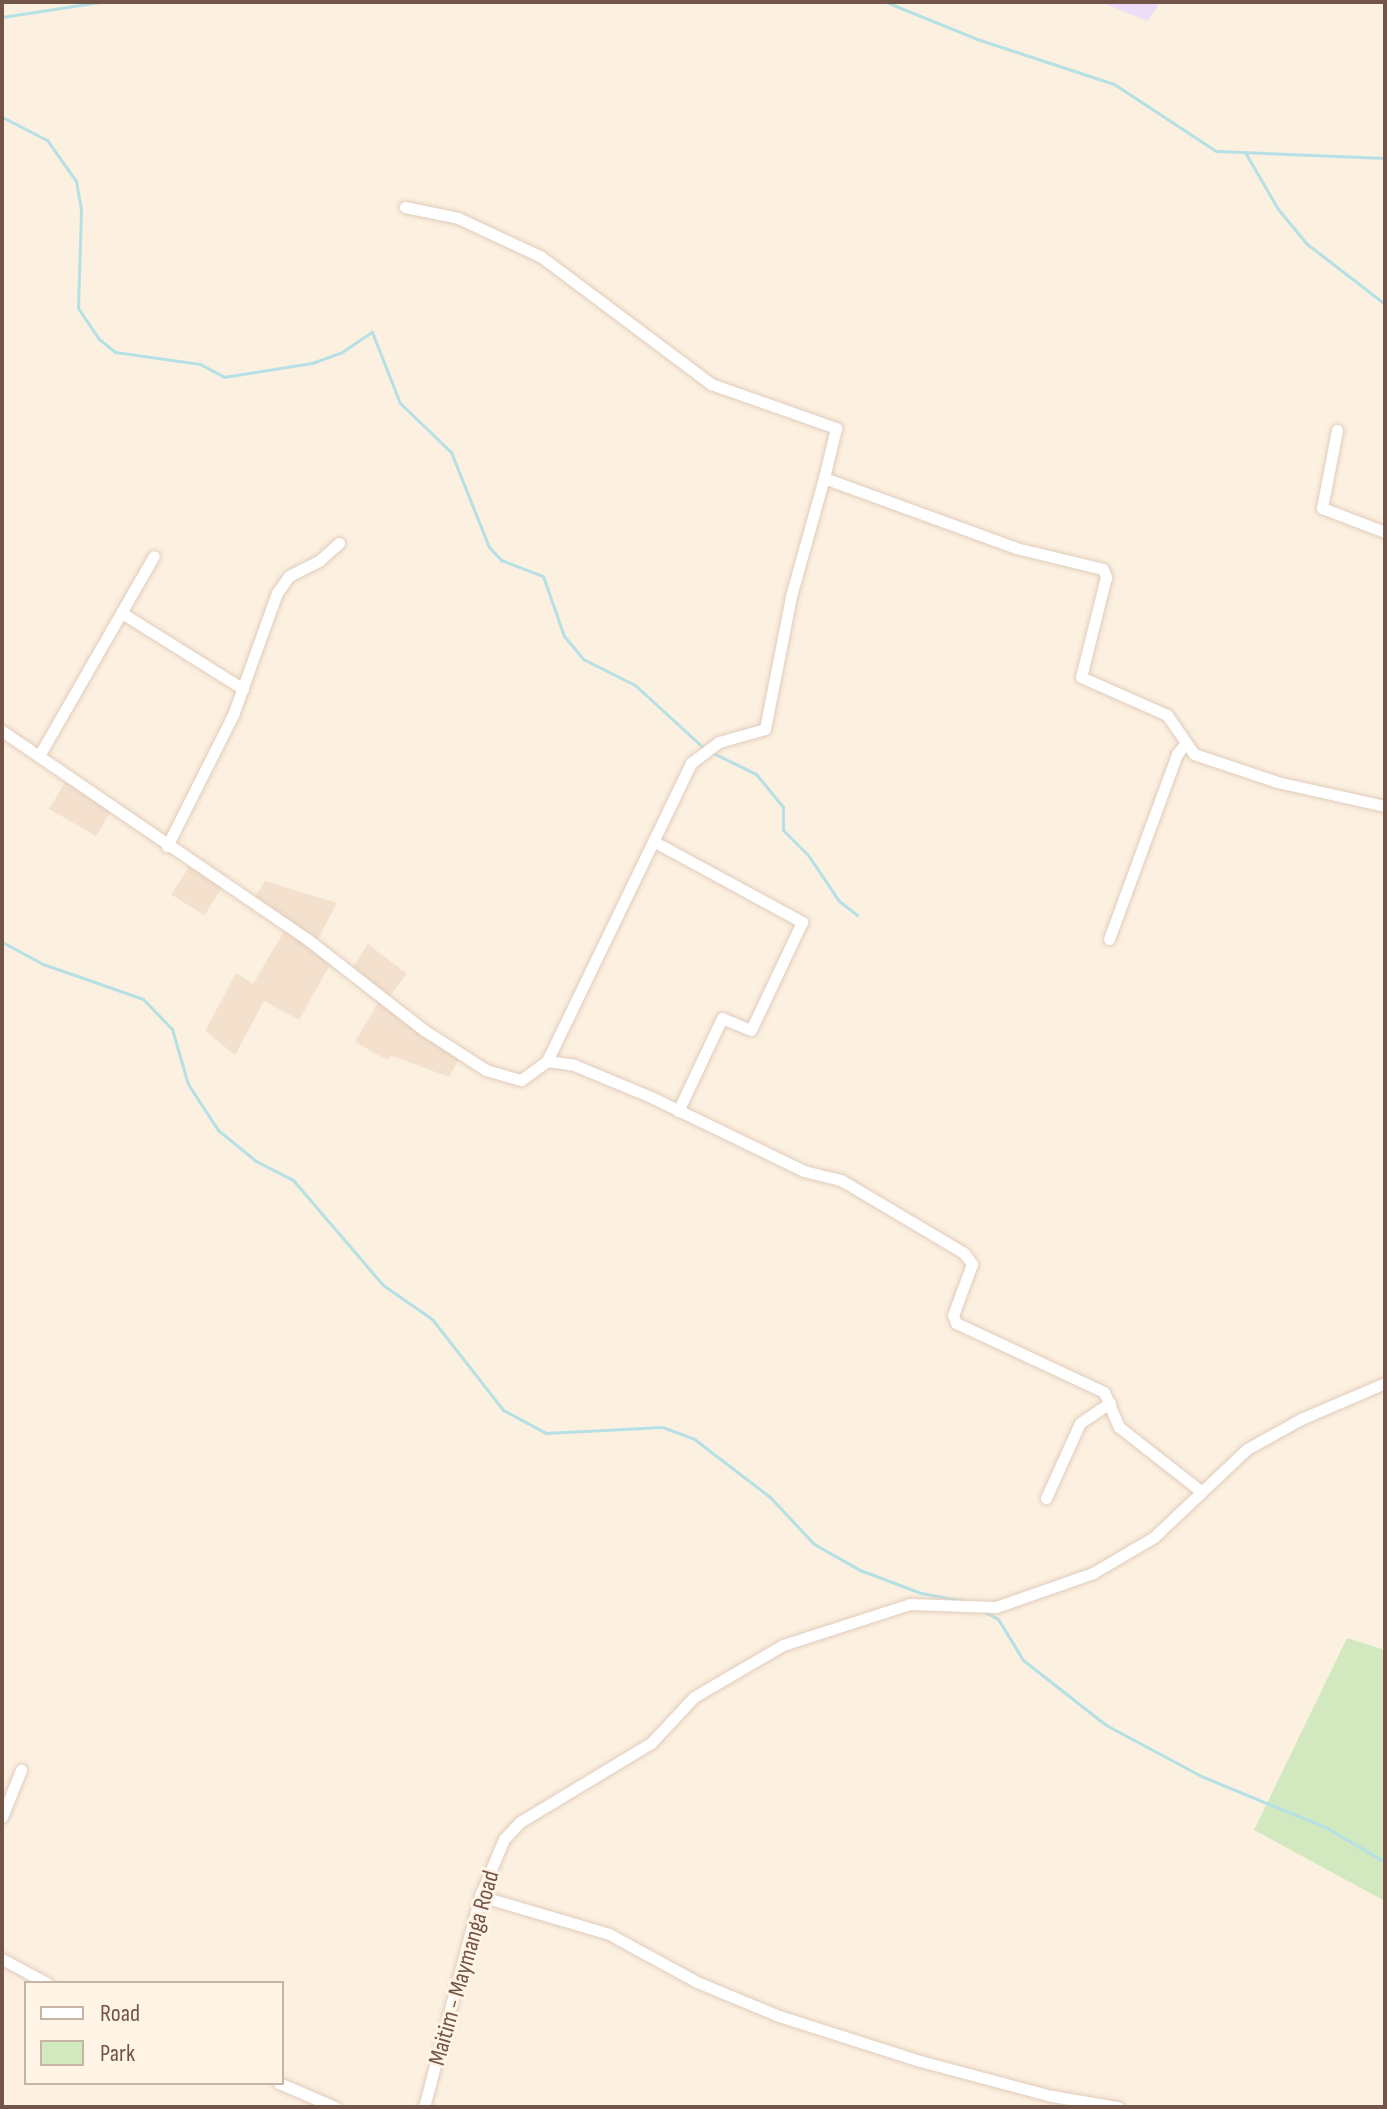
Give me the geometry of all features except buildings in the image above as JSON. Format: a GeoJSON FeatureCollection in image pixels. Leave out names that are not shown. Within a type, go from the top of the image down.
{"type":"FeatureCollection","features":[{"type":"Feature","properties":{"kind":"street"},"geometry":{"type":"LineString","coordinates":[[2,731],[40,754],[167,846],[307,939],[391,1006],[486,1070],[521,1080],[547,1061],[691,763],[719,742],[759,734],[769,720],[791,596],[836,428],[711,384],[540,256],[458,218],[405,207]]}},
{"type":"Feature","properties":{"kind":"street"},"geometry":{"type":"LineString","coordinates":[[1337,430],[1322,508],[1385,532]]}},
{"type":"Feature","properties":{"kind":"street"},"geometry":{"type":"LineString","coordinates":[[824,478],[1016,548],[1103,569],[1106,577],[1079,676],[1167,715],[1194,754],[1224,766],[1385,806]]}},
{"type":"Feature","properties":{"kind":"street"},"geometry":{"type":"LineString","coordinates":[[167,846],[243,689],[265,620],[282,584],[339,543]]}},
{"type":"Feature","properties":{"kind":"street"},"geometry":{"type":"LineString","coordinates":[[40,754],[154,556]]}},
{"type":"Feature","properties":{"kind":"street"},"geometry":{"type":"LineString","coordinates":[[122,613],[243,689]]}},
{"type":"Feature","properties":{"kind":"street"},"geometry":{"type":"LineString","coordinates":[[1109,939],[1177,754],[1185,744]]}},
{"type":"Feature","properties":{"kind":"street"},"geometry":{"type":"LineString","coordinates":[[653,841],[802,922],[751,1030],[722,1018],[678,1111]]}},
{"type":"Feature","properties":{"kind":"street"},"geometry":{"type":"LineString","coordinates":[[547,1061],[574,1065],[791,1166],[841,1180],[964,1253],[972,1264],[953,1315],[956,1323],[1097,1388],[1110,1403],[1119,1427],[1202,1492]]}},
{"type":"Feature","properties":{"kind":"street","name":"Maitim - Maymanga Road"},"geometry":{"type":"LineString","coordinates":[[424,2107],[480,1896],[504,1839],[520,1822],[651,1743],[713,1683],[830,1626],[910,1604],[987,1607],[1093,1573],[1137,1550],[1247,1449],[1301,1419],[1385,1383]]}},
{"type":"Feature","properties":{"kind":"street"},"geometry":{"type":"LineString","coordinates":[[1046,1498],[1080,1423],[1110,1403]]}},
{"type":"Feature","properties":{"kind":"street"},"geometry":{"type":"LineString","coordinates":[[2,1817],[21,1770]]}},
{"type":"Feature","properties":{"kind":"street"},"geometry":{"type":"LineString","coordinates":[[480,1896],[609,1934],[697,1982],[779,2016],[935,2065],[1052,2096],[1118,2107]]}},
{"type":"Feature","properties":{"kind":"street"},"geometry":{"type":"LineString","coordinates":[[2,1959],[43,1981]]}},
{"type":"Feature","properties":{"kind":"street"},"geometry":{"type":"LineString","coordinates":[[284,2085],[335,2107]]}},
{"type":"Feature","properties":{"kind":"shaded area"},"geometry":{"type":"Polygon","coordinates":[[[1100,2],[1160,2],[1148,21],[1100,2]]]}},
{"type":"Feature","properties":{"kind":"shaded area"},"geometry":{"type":"Polygon","coordinates":[[[67,779],[111,811],[96,836],[49,809],[67,779]]]}},
{"type":"Feature","properties":{"kind":"shaded area"},"geometry":{"type":"Polygon","coordinates":[[[190,865],[223,886],[205,915],[171,895],[190,865]]]}},
{"type":"Feature","properties":{"kind":"shaded area"},"geometry":{"type":"Polygon","coordinates":[[[265,881],[337,903],[318,939],[255,897],[265,881]]]}},
{"type":"Feature","properties":{"kind":"shaded area"},"geometry":{"type":"Polygon","coordinates":[[[286,928],[332,961],[299,1020],[264,1001],[235,1055],[205,1031],[236,973],[253,984],[286,928]]]}},
{"type":"Feature","properties":{"kind":"shaded area"},"geometry":{"type":"Polygon","coordinates":[[[368,944],[407,974],[388,998],[354,966],[368,944]]]}},
{"type":"Feature","properties":{"kind":"shaded area"},"geometry":{"type":"Polygon","coordinates":[[[379,1001],[459,1059],[449,1077],[392,1056],[387,1060],[355,1042],[379,1001]]]}},
{"type":"Feature","properties":{"kind":"green space"},"geometry":{"type":"Polygon","coordinates":[[[1347,1638],[1385,1650],[1385,1901],[1254,1830],[1347,1638]]]}},
{"type":"Feature","properties":{"kind":"waterway"},"geometry":{"type":"LineString","coordinates":[[2,17],[100,2]]}},
{"type":"Feature","properties":{"kind":"waterway"},"geometry":{"type":"LineString","coordinates":[[886,2],[977,39],[1114,84],[1216,151],[1385,158]]}},
{"type":"Feature","properties":{"kind":"waterway"},"geometry":{"type":"LineString","coordinates":[[2,117],[47,140],[76,181],[81,209],[78,308],[99,339],[115,352],[200,364],[224,377],[312,363],[342,352],[372,332],[400,403],[451,452],[489,547],[501,560],[543,576],[564,636],[583,659],[635,685],[706,750]]}},
{"type":"Feature","properties":{"kind":"waterway"},"geometry":{"type":"LineString","coordinates":[[1246,154],[1278,209],[1307,244],[1385,304]]}},
{"type":"Feature","properties":{"kind":"waterway"},"geometry":{"type":"LineString","coordinates":[[713,753],[756,774],[783,807],[783,830],[808,855],[839,901],[857,915]]}},
{"type":"Feature","properties":{"kind":"waterway"},"geometry":{"type":"LineString","coordinates":[[2,942],[43,964],[143,999],[172,1029],[188,1084],[218,1130],[256,1161],[293,1180],[383,1285],[432,1319],[503,1410],[546,1433],[662,1427],[693,1438],[770,1497],[814,1544],[860,1570],[921,1593],[964,1601]]}},
{"type":"Feature","properties":{"kind":"waterway"},"geometry":{"type":"LineString","coordinates":[[981,1610],[998,1619],[1023,1660],[1106,1725],[1201,1776],[1327,1828],[1385,1862]]}}]}
